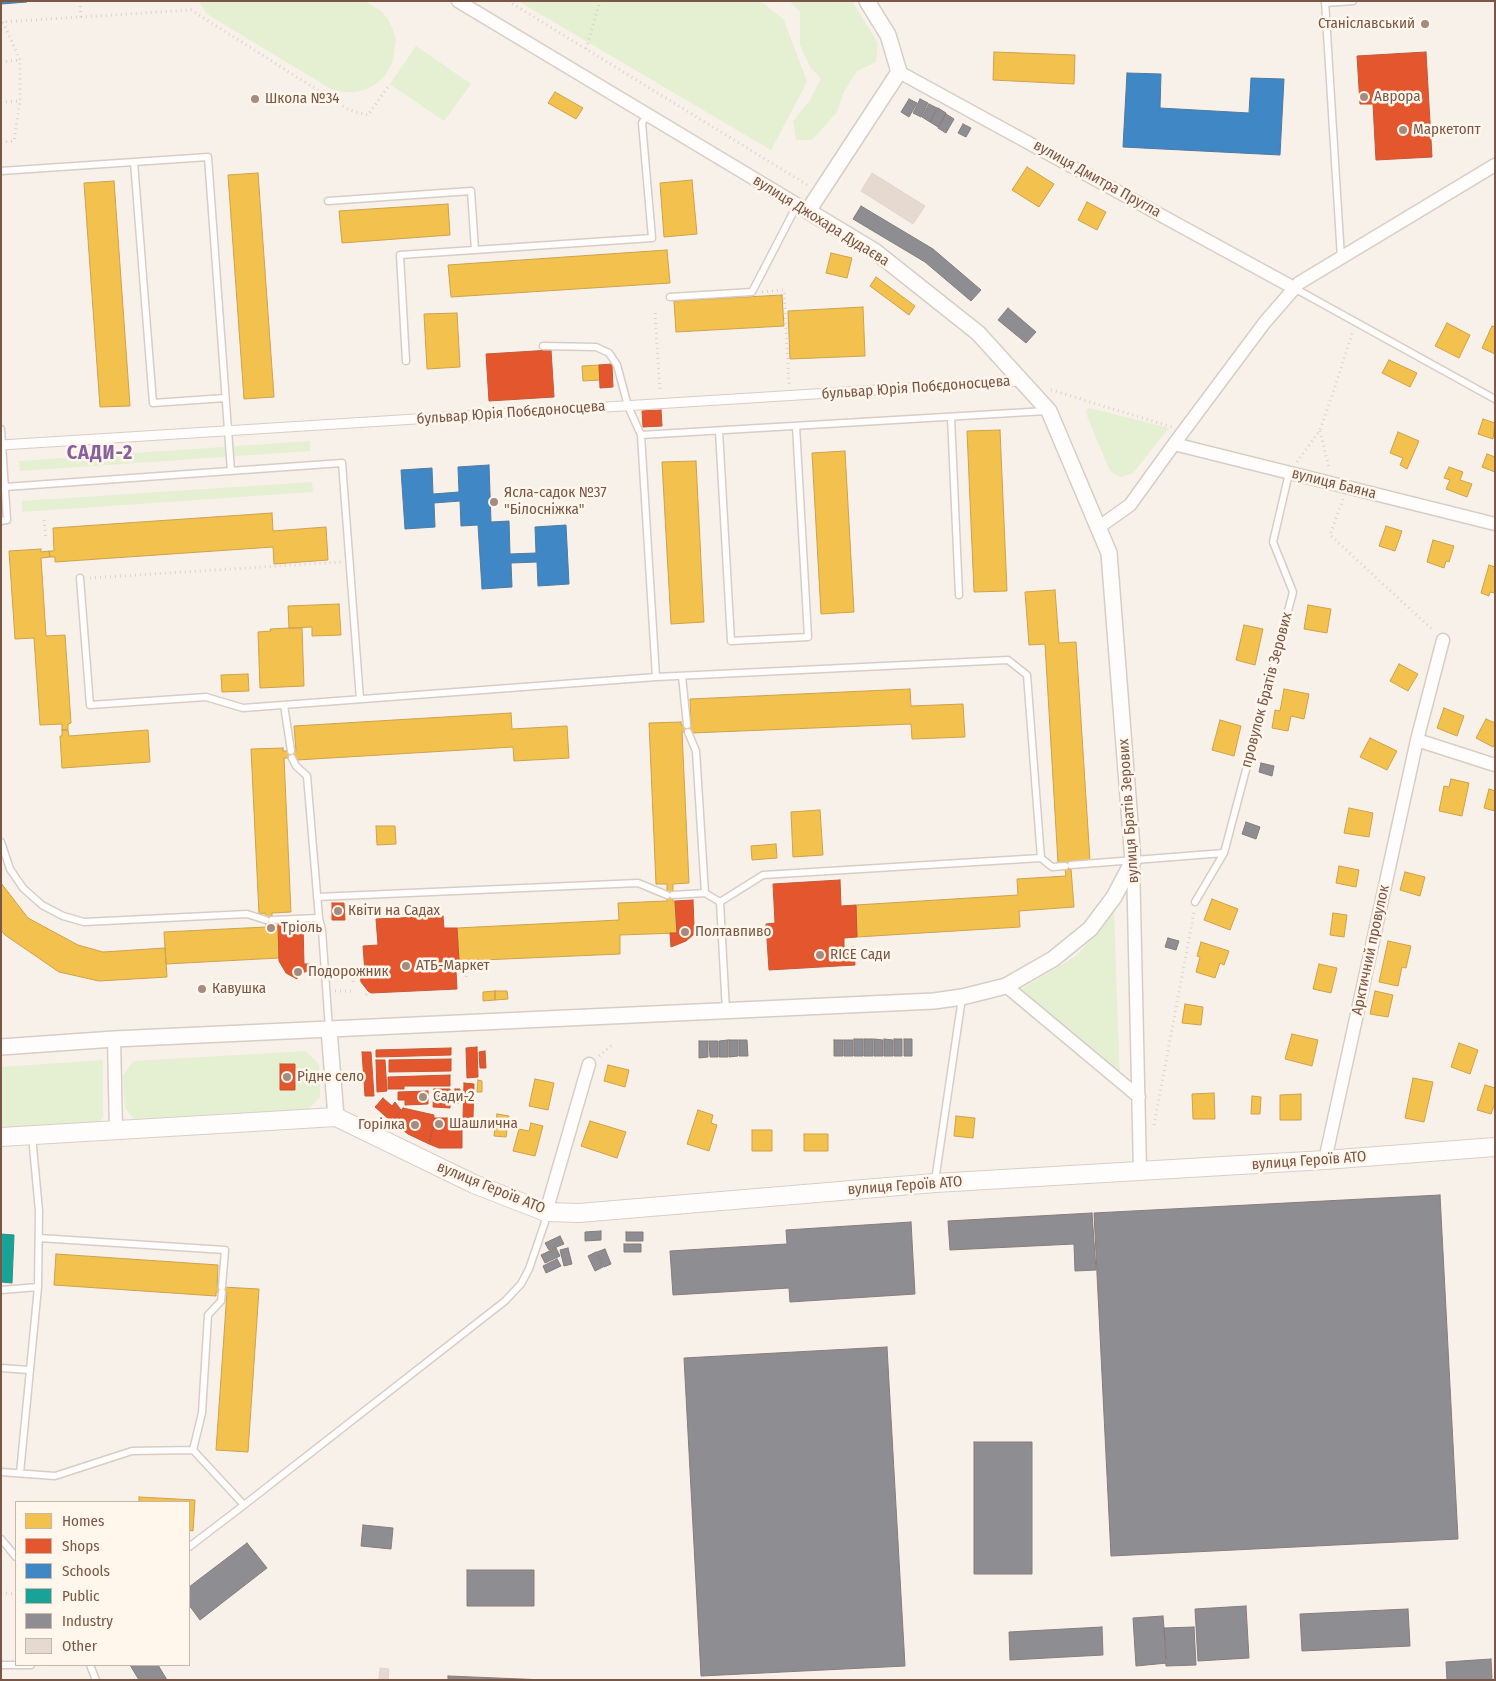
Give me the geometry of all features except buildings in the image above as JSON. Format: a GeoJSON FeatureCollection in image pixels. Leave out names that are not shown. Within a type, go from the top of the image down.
{"type":"FeatureCollection","features":[{"type":"Feature","properties":{"kind":"main road","name":"вулиця Героїв АТО"},"geometry":{"type":"LineString","coordinates":[[1,1137],[336,1117],[474,1184],[546,1212],[579,1213],[935,1183],[1325,1160],[1495,1147]]}},
{"type":"Feature","properties":{"kind":"street","name":"вулиця Джохара Дудаєва"},"geometry":{"type":"LineString","coordinates":[[458,1],[876,252],[978,333],[1049,411],[1099,527]]}},
{"type":"Feature","properties":{"kind":"street"},"geometry":{"type":"LineString","coordinates":[[803,208],[820,193],[900,72],[888,35],[867,1]]}},
{"type":"Feature","properties":{"kind":"street","name":"вулиця Дмитра Пругла"},"geometry":{"type":"LineString","coordinates":[[900,72],[1294,288]]}},
{"type":"Feature","properties":{"kind":"street"},"geometry":{"type":"LineString","coordinates":[[1099,527],[1130,505],[1265,322],[1299,283],[1495,165]]}},
{"type":"Feature","properties":{"kind":"street","name":"бульвар Юрія Побєдоносцева"},"geometry":{"type":"LineString","coordinates":[[2,445],[1022,382]]}},
{"type":"Feature","properties":{"kind":"street","name":"вулиця Баяна"},"geometry":{"type":"LineString","coordinates":[[1174,444],[1495,524]]}},
{"type":"Feature","properties":{"kind":"street","name":"вулиця Братів Зерових"},"geometry":{"type":"LineString","coordinates":[[1099,527],[1109,552],[1133,861],[1140,1171]]}},
{"type":"Feature","properties":{"kind":"street","name":"Арктичний провулок"},"geometry":{"type":"LineString","coordinates":[[1325,1160],[1417,740],[1443,640]]}},
{"type":"Feature","properties":{"kind":"street"},"geometry":{"type":"LineString","coordinates":[[1417,740],[1495,765]]}},
{"type":"Feature","properties":{"kind":"street"},"geometry":{"type":"LineString","coordinates":[[1,1047],[114,1039],[934,1001],[962,997],[1006,986],[1054,959],[1090,929],[1114,897],[1133,861]]}},
{"type":"Feature","properties":{"kind":"street"},"geometry":{"type":"LineString","coordinates":[[1006,986],[1139,1096]]}},
{"type":"Feature","properties":{"kind":"street"},"geometry":{"type":"LineString","coordinates":[[329,1029],[336,1117]]}},
{"type":"Feature","properties":{"kind":"street"},"geometry":{"type":"LineString","coordinates":[[114,1039],[116,1130]]}},
{"type":"Feature","properties":{"kind":"street"},"geometry":{"type":"LineString","coordinates":[[546,1212],[589,1064]]}},
{"type":"Feature","properties":{"kind":"lane"},"geometry":{"type":"LineString","coordinates":[[1341,258],[1325,2],[1353,1]]}},
{"type":"Feature","properties":{"kind":"lane"},"geometry":{"type":"LineString","coordinates":[[406,361],[400,255],[652,238],[642,123],[647,114]]}},
{"type":"Feature","properties":{"kind":"lane"},"geometry":{"type":"LineString","coordinates":[[1,171],[208,156],[231,471]]}},
{"type":"Feature","properties":{"kind":"lane"},"geometry":{"type":"LineString","coordinates":[[134,162],[153,403],[225,398]]}},
{"type":"Feature","properties":{"kind":"lane"},"geometry":{"type":"LineString","coordinates":[[328,201],[472,191],[476,250]]}},
{"type":"Feature","properties":{"kind":"lane"},"geometry":{"type":"LineString","coordinates":[[670,296],[752,292],[803,208]]}},
{"type":"Feature","properties":{"kind":"lane"},"geometry":{"type":"LineString","coordinates":[[1294,288],[1495,399]]}},
{"type":"Feature","properties":{"kind":"lane"},"geometry":{"type":"LineString","coordinates":[[543,346],[596,347],[609,353],[617,365],[628,406],[641,436],[656,677]]}},
{"type":"Feature","properties":{"kind":"lane"},"geometry":{"type":"LineString","coordinates":[[641,436],[1049,411]]}},
{"type":"Feature","properties":{"kind":"lane"},"geometry":{"type":"LineString","coordinates":[[951,417],[959,595]]}},
{"type":"Feature","properties":{"kind":"lane"},"geometry":{"type":"LineString","coordinates":[[720,431],[731,641],[808,638],[796,426]]}},
{"type":"Feature","properties":{"kind":"lane"},"geometry":{"type":"LineString","coordinates":[[1,429],[7,520],[1,521]]}},
{"type":"Feature","properties":{"kind":"lane"},"geometry":{"type":"LineString","coordinates":[[5,487],[342,463],[360,699]]}},
{"type":"Feature","properties":{"kind":"lane","name":"провулок Братів Зерових"},"geometry":{"type":"LineString","coordinates":[[1195,902],[1224,853],[1293,592],[1273,542],[1289,473]]}},
{"type":"Feature","properties":{"kind":"lane"},"geometry":{"type":"LineString","coordinates":[[80,578],[90,705],[206,697],[243,708],[656,677],[1008,660],[1027,675],[1041,858]]}},
{"type":"Feature","properties":{"kind":"lane"},"geometry":{"type":"LineString","coordinates":[[682,676],[688,728],[696,751],[705,894]]}},
{"type":"Feature","properties":{"kind":"lane"},"geometry":{"type":"LineString","coordinates":[[284,705],[292,754],[296,766],[307,776],[319,918],[322,930],[329,1029]]}},
{"type":"Feature","properties":{"kind":"lane"},"geometry":{"type":"LineString","coordinates":[[1,842],[10,869],[23,888],[42,905],[63,916],[84,922],[247,914],[269,920],[319,918]]}},
{"type":"Feature","properties":{"kind":"lane"},"geometry":{"type":"LineString","coordinates":[[720,902],[763,875],[1041,858],[1052,867],[1224,853]]}},
{"type":"Feature","properties":{"kind":"lane"},"geometry":{"type":"LineString","coordinates":[[317,897],[638,883],[670,895],[705,894],[720,902]]}},
{"type":"Feature","properties":{"kind":"lane"},"geometry":{"type":"LineString","coordinates":[[720,902],[726,1010]]}},
{"type":"Feature","properties":{"kind":"lane"},"geometry":{"type":"LineString","coordinates":[[935,1183],[962,997]]}},
{"type":"Feature","properties":{"kind":"lane"},"geometry":{"type":"LineString","coordinates":[[20,1473],[38,1287],[39,1212],[32,1135]]}},
{"type":"Feature","properties":{"kind":"lane"},"geometry":{"type":"LineString","coordinates":[[190,1546],[505,1301],[521,1284],[529,1270],[545,1222],[546,1212]]}},
{"type":"Feature","properties":{"kind":"lane"},"geometry":{"type":"LineString","coordinates":[[39,1238],[225,1250],[221,1301],[208,1315],[202,1413],[194,1450]]}},
{"type":"Feature","properties":{"kind":"lane"},"geometry":{"type":"LineString","coordinates":[[1,1290],[38,1287]]}},
{"type":"Feature","properties":{"kind":"lane"},"geometry":{"type":"LineString","coordinates":[[1,1368],[29,1370]]}},
{"type":"Feature","properties":{"kind":"lane"},"geometry":{"type":"LineString","coordinates":[[1,1472],[56,1476],[132,1451],[194,1450],[244,1505]]}},
{"type":"Feature","properties":{"kind":"lane"},"geometry":{"type":"LineString","coordinates":[[1,1539],[15,1557]]}},
{"type":"Feature","properties":{"kind":"lane"},"geometry":{"type":"LineString","coordinates":[[1,1665],[15,1665]]}},
{"type":"Feature","properties":{"kind":"lane"},"geometry":{"type":"LineString","coordinates":[[90,1666],[96,1680]]}},
{"type":"Feature","properties":{"kind":"path"},"geometry":{"type":"LineString","coordinates":[[80,1],[81,17]]}},
{"type":"Feature","properties":{"kind":"path"},"geometry":{"type":"LineString","coordinates":[[508,1],[820,193]]}},
{"type":"Feature","properties":{"kind":"path"},"geometry":{"type":"LineString","coordinates":[[586,49],[600,1]]}},
{"type":"Feature","properties":{"kind":"path"},"geometry":{"type":"LineString","coordinates":[[1,142],[14,141],[20,101],[20,60],[2,22],[191,10],[349,110],[368,115],[390,84]]}},
{"type":"Feature","properties":{"kind":"path"},"geometry":{"type":"LineString","coordinates":[[1,62],[20,60]]}},
{"type":"Feature","properties":{"kind":"path"},"geometry":{"type":"LineString","coordinates":[[1,102],[20,101]]}},
{"type":"Feature","properties":{"kind":"path"},"geometry":{"type":"LineString","coordinates":[[752,292],[784,290],[790,396]]}},
{"type":"Feature","properties":{"kind":"path"},"geometry":{"type":"LineString","coordinates":[[655,313],[661,404]]}},
{"type":"Feature","properties":{"kind":"path"},"geometry":{"type":"LineString","coordinates":[[1289,473],[1320,430],[1355,322]]}},
{"type":"Feature","properties":{"kind":"path"},"geometry":{"type":"LineString","coordinates":[[1049,390],[1184,430]]}},
{"type":"Feature","properties":{"kind":"path"},"geometry":{"type":"LineString","coordinates":[[1320,430],[1329,469],[1321,467]]}},
{"type":"Feature","properties":{"kind":"path"},"geometry":{"type":"LineString","coordinates":[[1289,459],[1306,463]]}},
{"type":"Feature","properties":{"kind":"path"},"geometry":{"type":"LineString","coordinates":[[1347,487],[1330,535],[1443,640]]}},
{"type":"Feature","properties":{"kind":"path"},"geometry":{"type":"LineString","coordinates":[[44,520],[46,540]]}},
{"type":"Feature","properties":{"kind":"path"},"geometry":{"type":"LineString","coordinates":[[80,578],[350,562]]}},
{"type":"Feature","properties":{"kind":"path"},"geometry":{"type":"LineString","coordinates":[[1139,1140],[1152,1137],[1195,902]]}},
{"type":"Feature","properties":{"kind":"path"},"geometry":{"type":"LineString","coordinates":[[466,977],[471,960]]}},
{"type":"Feature","properties":{"kind":"path"},"geometry":{"type":"LineString","coordinates":[[353,976],[354,983]]}},
{"type":"Feature","properties":{"kind":"path"},"geometry":{"type":"LineString","coordinates":[[327,992],[354,991]]}},
{"type":"Feature","properties":{"kind":"path"},"geometry":{"type":"LineString","coordinates":[[1,1593],[15,1594]]}},
{"type":"Feature","properties":{"kind":"green space"},"geometry":{"type":"Polygon","coordinates":[[[198,1],[365,1],[381,11],[388,19],[396,40],[393,61],[384,77],[367,89],[356,92],[343,92],[331,89],[207,14],[198,1]]]}},
{"type":"Feature","properties":{"kind":"green space"},"geometry":{"type":"Polygon","coordinates":[[[518,1],[761,1],[784,20],[807,82],[771,150],[518,1]]]}},
{"type":"Feature","properties":{"kind":"green space"},"geometry":{"type":"Polygon","coordinates":[[[789,1],[852,1],[878,43],[876,62],[857,71],[844,92],[837,112],[812,140],[796,140],[793,121],[810,100],[821,78],[810,67],[800,45],[800,11],[789,1]]]}},
{"type":"Feature","properties":{"kind":"green space"},"geometry":{"type":"Polygon","coordinates":[[[416,46],[471,84],[444,121],[390,84],[416,46]]]}},
{"type":"Feature","properties":{"kind":"green space"},"geometry":{"type":"Polygon","coordinates":[[[1088,408],[1169,428],[1133,473],[1120,477],[1109,469],[1087,416],[1086,411],[1088,408]]]}},
{"type":"Feature","properties":{"kind":"green space"},"geometry":{"type":"Polygon","coordinates":[[[310,441],[310,451],[20,471],[19,461],[310,441]]]}},
{"type":"Feature","properties":{"kind":"green space"},"geometry":{"type":"Polygon","coordinates":[[[312,482],[313,492],[22,512],[22,501],[312,482]]]}},
{"type":"Feature","properties":{"kind":"green space"},"geometry":{"type":"Polygon","coordinates":[[[1114,910],[1120,1083],[1015,993],[1076,956],[1101,929],[1114,910]]]}},
{"type":"Feature","properties":{"kind":"green space"},"geometry":{"type":"Polygon","coordinates":[[[306,1051],[319,1064],[320,1097],[308,1109],[134,1119],[125,1108],[123,1076],[133,1061],[306,1051]]]}},
{"type":"Feature","properties":{"kind":"green space"},"geometry":{"type":"Polygon","coordinates":[[[103,1060],[103,1116],[100,1122],[1,1130],[1,1067],[103,1060]]]}},
{"type":"Feature","properties":{"kind":"place","name":"Станіславський"},"geometry":{"type":"Point","coordinates":[1425,24]}},
{"type":"Feature","properties":{"kind":"place","name":"Аврора"},"geometry":{"type":"Point","coordinates":[1364,97]}},
{"type":"Feature","properties":{"kind":"place","name":"Школа №34"},"geometry":{"type":"Point","coordinates":[255,99]}},
{"type":"Feature","properties":{"kind":"place","name":"Маркетопт"},"geometry":{"type":"Point","coordinates":[1403,130]}},
{"type":"Feature","properties":{"kind":"place","name":"Ясла-садок №37 \"Білосніжка\""},"geometry":{"type":"Point","coordinates":[494,502]}},
{"type":"Feature","properties":{"kind":"place","name":"Квіти на Садах"},"geometry":{"type":"Point","coordinates":[338,911]}},
{"type":"Feature","properties":{"kind":"place","name":"Тріоль"},"geometry":{"type":"Point","coordinates":[271,928]}},
{"type":"Feature","properties":{"kind":"place","name":"Полтавпиво"},"geometry":{"type":"Point","coordinates":[685,932]}},
{"type":"Feature","properties":{"kind":"place","name":"RICE Сади"},"geometry":{"type":"Point","coordinates":[820,955]}},
{"type":"Feature","properties":{"kind":"place","name":"АТБ-Маркет"},"geometry":{"type":"Point","coordinates":[406,966]}},
{"type":"Feature","properties":{"kind":"place","name":"Подорожник"},"geometry":{"type":"Point","coordinates":[298,972]}},
{"type":"Feature","properties":{"kind":"place","name":"Кавушка"},"geometry":{"type":"Point","coordinates":[202,989]}},
{"type":"Feature","properties":{"kind":"place","name":"Рідне село"},"geometry":{"type":"Point","coordinates":[287,1077]}},
{"type":"Feature","properties":{"kind":"place","name":"Сади-2"},"geometry":{"type":"Point","coordinates":[423,1097]}},
{"type":"Feature","properties":{"kind":"place","name":"Шашлична"},"geometry":{"type":"Point","coordinates":[439,1124]}},
{"type":"Feature","properties":{"kind":"place","name":"Горілка"},"geometry":{"type":"Point","coordinates":[415,1125]}},
{"type":"Feature","properties":{"kind":"district","name":"САДИ-2"},"geometry":{"type":"Point","coordinates":[100,453]}}]}
